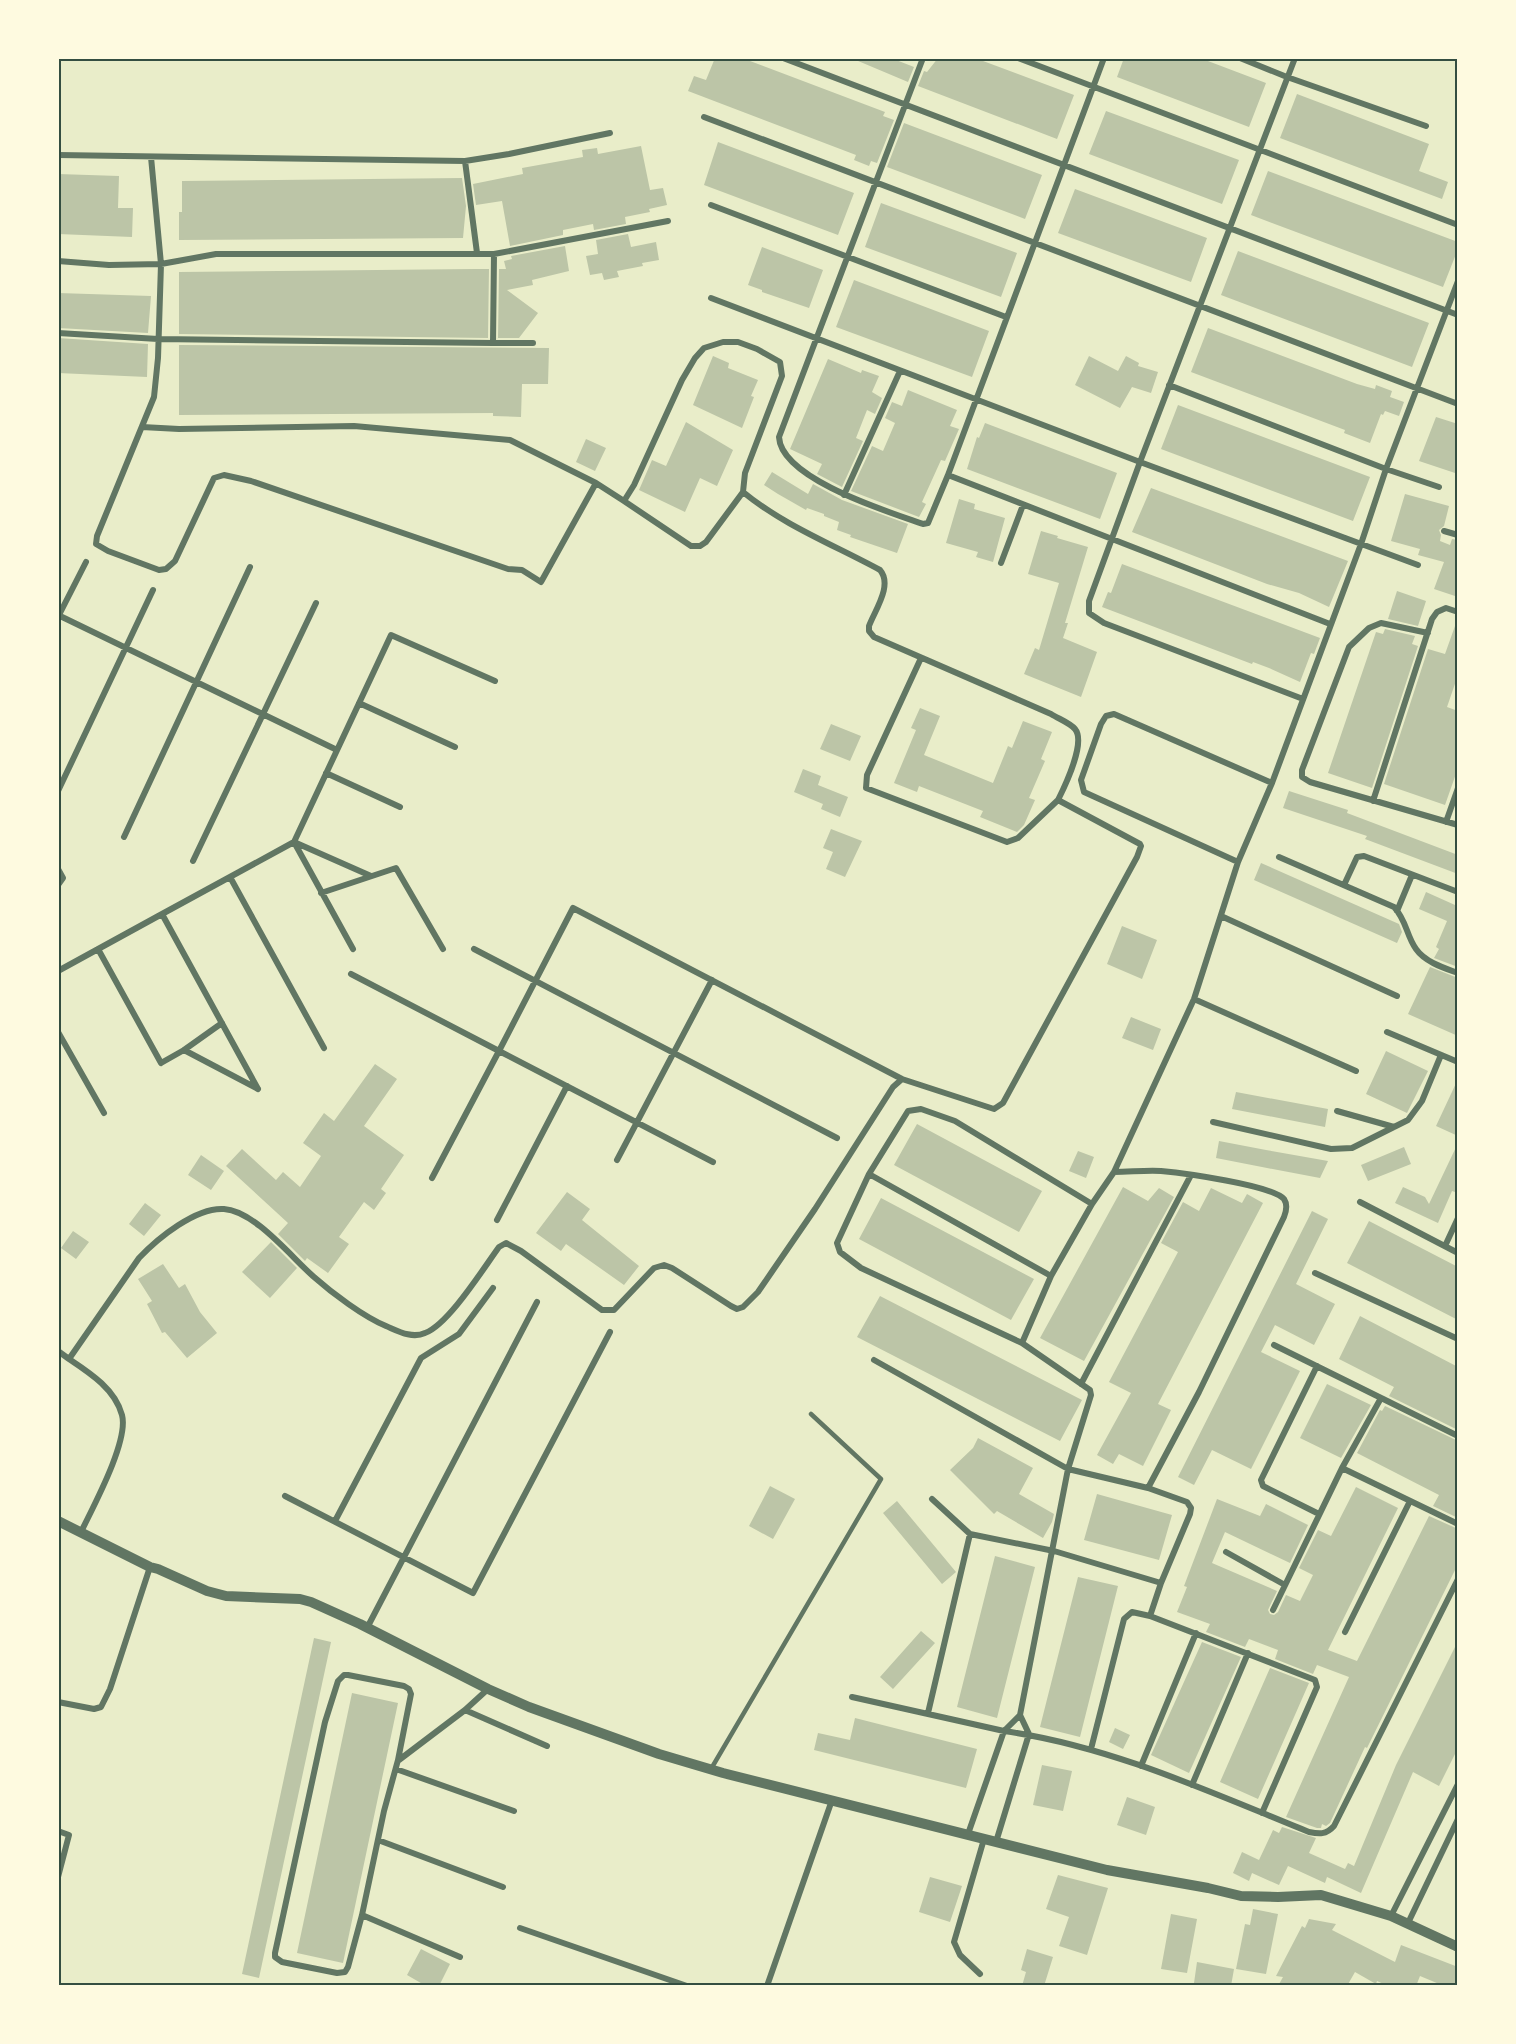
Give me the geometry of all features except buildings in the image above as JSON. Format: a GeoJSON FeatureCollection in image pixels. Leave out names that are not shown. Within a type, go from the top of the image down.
{"type":"FeatureCollection","features":[{"type":"Feature","properties":{"kind":"street"},"geometry":{"type":"LineString","coordinates":[[783,58],[1458,315]]}},
{"type":"Feature","properties":{"kind":"street"},"geometry":{"type":"LineString","coordinates":[[923,58],[779,437],[782,450],[809,476],[844,495],[923,524],[928,524],[948,475],[1104,58]]}},
{"type":"Feature","properties":{"kind":"street"},"geometry":{"type":"LineString","coordinates":[[1018,58],[1458,225]]}},
{"type":"Feature","properties":{"kind":"street"},"geometry":{"type":"LineString","coordinates":[[1240,58],[1426,126]]}},
{"type":"Feature","properties":{"kind":"street"},"geometry":{"type":"LineString","coordinates":[[1295,58],[1110,539],[1088,610],[1094,618],[1302,699]]}},
{"type":"Feature","properties":{"kind":"street"},"geometry":{"type":"LineString","coordinates":[[704,117],[1458,404]]}},
{"type":"Feature","properties":{"kind":"street"},"geometry":{"type":"LineString","coordinates":[[58,154],[465,161],[610,133]]}},
{"type":"Feature","properties":{"kind":"street"},"geometry":{"type":"LineString","coordinates":[[151,157],[161,264],[158,358],[154,397],[97,536],[96,544],[108,551],[159,570],[166,569],[175,561],[214,478],[224,475],[251,481],[508,569],[522,570],[541,582],[596,483]]}},
{"type":"Feature","properties":{"kind":"street"},"geometry":{"type":"LineString","coordinates":[[465,161],[477,253]]}},
{"type":"Feature","properties":{"kind":"street"},"geometry":{"type":"LineString","coordinates":[[711,205],[1006,317]]}},
{"type":"Feature","properties":{"kind":"street"},"geometry":{"type":"LineString","coordinates":[[58,261],[109,265],[161,264],[216,254],[494,254],[668,221]]}},
{"type":"Feature","properties":{"kind":"street"},"geometry":{"type":"LineString","coordinates":[[493,343],[494,254]]}},
{"type":"Feature","properties":{"kind":"street"},"geometry":{"type":"LineString","coordinates":[[1022,1343],[1051,1276],[1092,1204],[1114,1172],[1194,999],[1238,862],[1272,783],[1386,469],[1458,281]]}},
{"type":"Feature","properties":{"kind":"street"},"geometry":{"type":"LineString","coordinates":[[711,298],[1418,566]]}},
{"type":"Feature","properties":{"kind":"street"},"geometry":{"type":"LineString","coordinates":[[58,333],[158,339],[533,343]]}},
{"type":"Feature","properties":{"kind":"street"},"geometry":{"type":"LineString","coordinates":[[142,427],[179,429],[354,426],[510,440],[596,483],[691,546],[700,546],[706,542],[742,492],[745,473],[783,371],[780,362],[757,349],[738,342],[723,342],[704,348],[682,380],[634,485],[624,501]]}},
{"type":"Feature","properties":{"kind":"street"},"geometry":{"type":"LineString","coordinates":[[844,495],[900,371]]}},
{"type":"Feature","properties":{"kind":"street"},"geometry":{"type":"LineString","coordinates":[[1169,385],[1386,469],[1439,487]]}},
{"type":"Feature","properties":{"kind":"street"},"geometry":{"type":"LineString","coordinates":[[948,475],[1330,624]]}},
{"type":"Feature","properties":{"kind":"street"},"geometry":{"type":"LineString","coordinates":[[742,492],[761,508],[880,570],[885,575],[885,584],[868,626],[874,637],[1051,714],[1078,732],[1078,747],[1058,800],[1018,838],[1007,842],[866,788],[867,775],[921,658]]}},
{"type":"Feature","properties":{"kind":"street"},"geometry":{"type":"LineString","coordinates":[[1001,563],[1023,505]]}},
{"type":"Feature","properties":{"kind":"street"},"geometry":{"type":"LineString","coordinates":[[1444,531],[1458,535]]}},
{"type":"Feature","properties":{"kind":"street"},"geometry":{"type":"LineString","coordinates":[[86,561],[59,616],[337,750]]}},
{"type":"Feature","properties":{"kind":"street"},"geometry":{"type":"LineString","coordinates":[[124,837],[250,567]]}},
{"type":"Feature","properties":{"kind":"street"},"geometry":{"type":"LineString","coordinates":[[58,791],[153,590]]}},
{"type":"Feature","properties":{"kind":"street"},"geometry":{"type":"LineString","coordinates":[[193,861],[316,603]]}},
{"type":"Feature","properties":{"kind":"street"},"geometry":{"type":"LineString","coordinates":[[1373,801],[1432,619],[1437,612],[1446,609],[1458,612]]}},
{"type":"Feature","properties":{"kind":"street"},"geometry":{"type":"LineString","coordinates":[[1428,633],[1381,623],[1369,628],[1349,647],[1302,770],[1302,777],[1306,781],[1458,825]]}},
{"type":"Feature","properties":{"kind":"street"},"geometry":{"type":"LineString","coordinates":[[58,971],[294,842],[391,635],[495,681]]}},
{"type":"Feature","properties":{"kind":"street"},"geometry":{"type":"LineString","coordinates":[[359,703],[455,747]]}},
{"type":"Feature","properties":{"kind":"street"},"geometry":{"type":"LineString","coordinates":[[1238,862],[1084,792],[1081,780],[1101,724],[1106,716],[1114,714],[1272,783]]}},
{"type":"Feature","properties":{"kind":"street"},"geometry":{"type":"LineString","coordinates":[[326,773],[400,807]]}},
{"type":"Feature","properties":{"kind":"street"},"geometry":{"type":"LineString","coordinates":[[1446,822],[1458,788]]}},
{"type":"Feature","properties":{"kind":"street"},"geometry":{"type":"LineString","coordinates":[[432,1178],[573,908],[902,1079],[994,1109],[999,1108],[1010,1093],[1141,846],[1058,800]]}},
{"type":"Feature","properties":{"kind":"street"},"geometry":{"type":"LineString","coordinates":[[294,842],[371,876]]}},
{"type":"Feature","properties":{"kind":"street"},"geometry":{"type":"LineString","coordinates":[[294,842],[353,949]]}},
{"type":"Feature","properties":{"kind":"street"},"geometry":{"type":"LineString","coordinates":[[1344,885],[1357,857],[1361,856],[1458,892]]}},
{"type":"Feature","properties":{"kind":"street"},"geometry":{"type":"LineString","coordinates":[[1279,857],[1394,907],[1405,920],[1418,952],[1430,961],[1458,974]]}},
{"type":"Feature","properties":{"kind":"street"},"geometry":{"type":"LineString","coordinates":[[321,893],[396,868],[443,949]]}},
{"type":"Feature","properties":{"kind":"street"},"geometry":{"type":"LineString","coordinates":[[58,869],[63,878],[58,885]]}},
{"type":"Feature","properties":{"kind":"street"},"geometry":{"type":"LineString","coordinates":[[1397,910],[1412,875]]}},
{"type":"Feature","properties":{"kind":"street"},"geometry":{"type":"LineString","coordinates":[[230,877],[324,1048]]}},
{"type":"Feature","properties":{"kind":"street"},"geometry":{"type":"LineString","coordinates":[[162,914],[258,1089],[184,1050]]}},
{"type":"Feature","properties":{"kind":"street"},"geometry":{"type":"LineString","coordinates":[[1221,916],[1397,996]]}},
{"type":"Feature","properties":{"kind":"street"},"geometry":{"type":"LineString","coordinates":[[98,950],[161,1063],[222,1023]]}},
{"type":"Feature","properties":{"kind":"street"},"geometry":{"type":"LineString","coordinates":[[474,950],[837,1138]]}},
{"type":"Feature","properties":{"kind":"street"},"geometry":{"type":"LineString","coordinates":[[351,974],[713,1162]]}},
{"type":"Feature","properties":{"kind":"street"},"geometry":{"type":"LineString","coordinates":[[617,1160],[712,980]]}},
{"type":"Feature","properties":{"kind":"street"},"geometry":{"type":"LineString","coordinates":[[1194,999],[1356,1071]]}},
{"type":"Feature","properties":{"kind":"street"},"geometry":{"type":"LineString","coordinates":[[58,1032],[104,1113]]}},
{"type":"Feature","properties":{"kind":"street"},"geometry":{"type":"LineString","coordinates":[[1388,1032],[1458,1062]]}},
{"type":"Feature","properties":{"kind":"street"},"geometry":{"type":"LineString","coordinates":[[1213,1122],[1331,1149],[1344,1149],[1408,1120],[1422,1101],[1441,1055]]}},
{"type":"Feature","properties":{"kind":"street"},"geometry":{"type":"LineString","coordinates":[[69,1359],[139,1258],[152,1245],[196,1215],[211,1209],[232,1210],[242,1214],[281,1243],[313,1277],[375,1322],[405,1334],[422,1335],[442,1322],[499,1247],[506,1243],[513,1245],[602,1310],[615,1310],[654,1268],[664,1265],[731,1306],[737,1309],[743,1307],[758,1292],[892,1087],[902,1079]]}},
{"type":"Feature","properties":{"kind":"street"},"geometry":{"type":"LineString","coordinates":[[497,1220],[567,1086]]}},
{"type":"Feature","properties":{"kind":"street"},"geometry":{"type":"LineString","coordinates":[[968,1834],[1004,1731],[1020,1715],[1054,1551],[1068,1469],[1091,1399],[1090,1390],[1022,1343],[873,1274],[840,1252],[837,1239],[869,1174],[908,1111],[921,1108],[955,1121],[1092,1204]]}},
{"type":"Feature","properties":{"kind":"street"},"geometry":{"type":"LineString","coordinates":[[1337,1111],[1394,1128]]}},
{"type":"Feature","properties":{"kind":"street"},"geometry":{"type":"LineString","coordinates":[[1114,1172],[1160,1171],[1191,1175],[1267,1190],[1283,1199],[1287,1206],[1199,1392],[1148,1488]]}},
{"type":"Feature","properties":{"kind":"street"},"geometry":{"type":"LineString","coordinates":[[869,1174],[1051,1276]]}},
{"type":"Feature","properties":{"kind":"street"},"geometry":{"type":"LineString","coordinates":[[1081,1384],[1191,1175]]}},
{"type":"Feature","properties":{"kind":"street"},"geometry":{"type":"LineString","coordinates":[[1360,1202],[1458,1253]]}},
{"type":"Feature","properties":{"kind":"street"},"geometry":{"type":"LineString","coordinates":[[1445,1246],[1458,1218]]}},
{"type":"Feature","properties":{"kind":"street"},"geometry":{"type":"LineString","coordinates":[[1315,1273],[1458,1339]]}},
{"type":"Feature","properties":{"kind":"street"},"geometry":{"type":"LineString","coordinates":[[335,1521],[421,1358],[459,1334],[493,1288]]}},
{"type":"Feature","properties":{"kind":"street"},"geometry":{"type":"LineString","coordinates":[[367,1628],[537,1302]]}},
{"type":"Feature","properties":{"kind":"street"},"geometry":{"type":"LineString","coordinates":[[285,1496],[473,1593],[609,1332]]}},
{"type":"Feature","properties":{"kind":"street"},"geometry":{"type":"LineString","coordinates":[[1274,1345],[1458,1436]]}},
{"type":"Feature","properties":{"kind":"street"},"geometry":{"type":"LineString","coordinates":[[58,1351],[96,1377],[118,1406],[123,1422],[119,1447],[81,1532]]}},
{"type":"Feature","properties":{"kind":"street"},"geometry":{"type":"LineString","coordinates":[[874,1360],[1068,1469],[1148,1488],[1187,1502],[1191,1508],[1150,1616]]}},
{"type":"Feature","properties":{"kind":"street"},"geometry":{"type":"LineString","coordinates":[[1317,1366],[1261,1480],[1263,1485],[1319,1514]]}},
{"type":"Feature","properties":{"kind":"street"},"geometry":{"type":"LineString","coordinates":[[1273,1610],[1342,1468],[1381,1398]]}},
{"type":"Feature","properties":{"kind":"street"},"geometry":{"type":"LineString","coordinates":[[1342,1468],[1458,1524]]}},
{"type":"Feature","properties":{"kind":"street"},"geometry":{"type":"LineString","coordinates":[[932,1499],[970,1534],[1054,1551],[1161,1582]]}},
{"type":"Feature","properties":{"kind":"street"},"geometry":{"type":"LineString","coordinates":[[1345,1632],[1410,1501]]}},
{"type":"Feature","properties":{"kind":"street"},"geometry":{"type":"LineString","coordinates":[[58,1521],[150,1568],[158,1569],[207,1591],[226,1596],[300,1599],[311,1602],[529,1707],[659,1754],[1107,1870],[1241,1896],[1278,1898],[1321,1895],[1391,1916],[1458,1947]]}},
{"type":"Feature","properties":{"kind":"street"},"geometry":{"type":"LineString","coordinates":[[928,1713],[970,1534]]}},
{"type":"Feature","properties":{"kind":"street"},"geometry":{"type":"LineString","coordinates":[[1226,1552],[1285,1585]]}},
{"type":"Feature","properties":{"kind":"street"},"geometry":{"type":"LineString","coordinates":[[58,1702],[94,1709],[101,1707],[110,1689],[150,1568]]}},
{"type":"Feature","properties":{"kind":"street"},"geometry":{"type":"LineString","coordinates":[[852,1697],[1091,1749],[1319,1834],[1328,1832],[1334,1826],[1458,1579]]}},
{"type":"Feature","properties":{"kind":"street"},"geometry":{"type":"LineString","coordinates":[[1091,1749],[1124,1619],[1129,1613],[1150,1616],[1196,1633],[1311,1678],[1317,1684],[1262,1813]]}},
{"type":"Feature","properties":{"kind":"street"},"geometry":{"type":"LineString","coordinates":[[1141,1767],[1196,1633]]}},
{"type":"Feature","properties":{"kind":"street"},"geometry":{"type":"LineString","coordinates":[[1192,1785],[1248,1653]]}},
{"type":"Feature","properties":{"kind":"street"},"geometry":{"type":"LineString","coordinates":[[348,1675],[404,1686],[410,1691],[398,1760],[384,1810],[362,1915],[348,1967],[345,1972],[337,1973],[282,1962],[275,1957],[275,1949],[325,1722],[341,1677],[348,1675]]}},
{"type":"Feature","properties":{"kind":"street"},"geometry":{"type":"LineString","coordinates":[[398,1760],[465,1710],[488,1689]]}},
{"type":"Feature","properties":{"kind":"street"},"geometry":{"type":"LineString","coordinates":[[465,1710],[547,1746]]}},
{"type":"Feature","properties":{"kind":"street"},"geometry":{"type":"LineString","coordinates":[[996,1842],[1029,1734],[1020,1715]]}},
{"type":"Feature","properties":{"kind":"street"},"geometry":{"type":"LineString","coordinates":[[396,1769],[514,1811]]}},
{"type":"Feature","properties":{"kind":"street"},"geometry":{"type":"LineString","coordinates":[[1391,1916],[1456,1794],[1458,1784]]}},
{"type":"Feature","properties":{"kind":"street"},"geometry":{"type":"LineString","coordinates":[[767,1986],[832,1800]]}},
{"type":"Feature","properties":{"kind":"street"},"geometry":{"type":"LineString","coordinates":[[1408,1923],[1458,1819]]}},
{"type":"Feature","properties":{"kind":"street"},"geometry":{"type":"LineString","coordinates":[[58,1831],[69,1834],[58,1877]]}},
{"type":"Feature","properties":{"kind":"street"},"geometry":{"type":"LineString","coordinates":[[981,1974],[960,1955],[954,1942],[984,1839]]}},
{"type":"Feature","properties":{"kind":"street"},"geometry":{"type":"LineString","coordinates":[[378,1840],[503,1887]]}},
{"type":"Feature","properties":{"kind":"street"},"geometry":{"type":"LineString","coordinates":[[362,1915],[460,1957]]}},
{"type":"Feature","properties":{"kind":"street"},"geometry":{"type":"LineString","coordinates":[[520,1928],[687,1986]]}},
{"type":"Feature","properties":{"kind":"lane"},"geometry":{"type":"LineString","coordinates":[[711,1769],[881,1479],[811,1414]]}}]}
